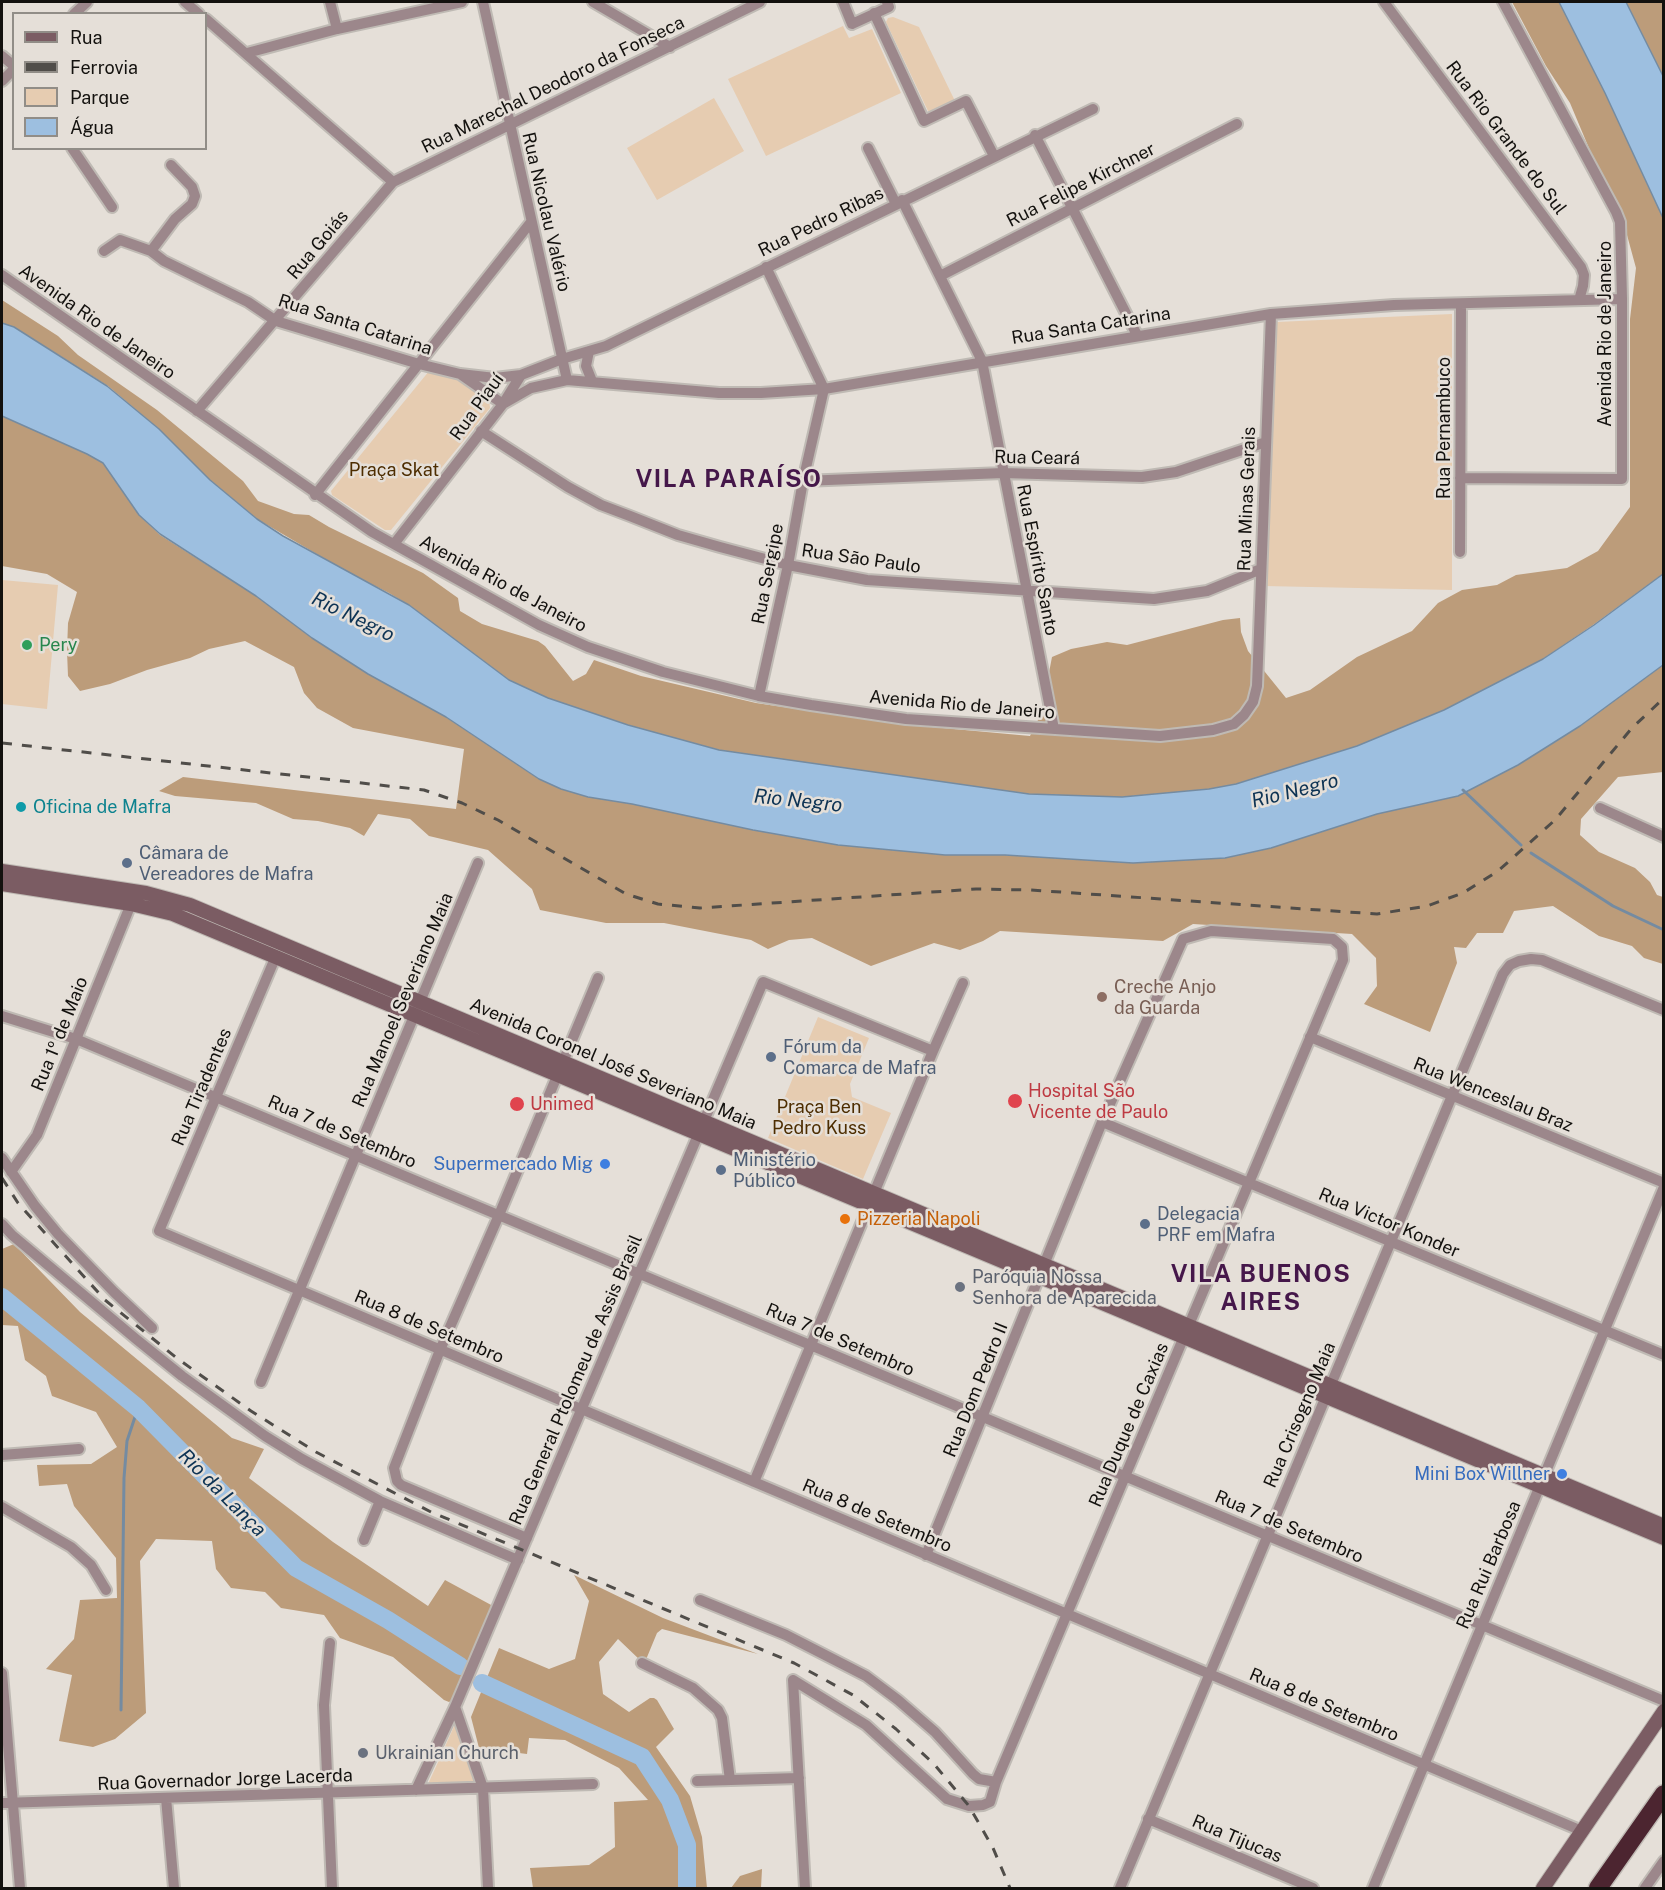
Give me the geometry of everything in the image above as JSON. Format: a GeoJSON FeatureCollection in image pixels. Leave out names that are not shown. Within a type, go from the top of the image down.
{"type":"FeatureCollection","features":[{"type":"Feature","properties":{"kind":"highway"},"geometry":{"type":"LineString","coordinates":[[1598,1888],[1664,1794]]}},
{"type":"Feature","properties":{"kind":"main road","name":"Avenida Coronel José Severiano Maia"},"geometry":{"type":"LineString","coordinates":[[2,871],[146,893],[176,900],[418,1009],[1542,1481],[1664,1538]]}},
{"type":"Feature","properties":{"kind":"main road","name":"Avenida Coronel José Severiano Maia"},"geometry":{"type":"LineString","coordinates":[[2,884],[131,904],[173,914],[276,956],[418,1009]]}},
{"type":"Feature","properties":{"kind":"main road","name":"Avenida Coronel José Severiano Maia"},"geometry":{"type":"LineString","coordinates":[[1542,1481],[1664,1526]]}},
{"type":"Feature","properties":{"kind":"main road"},"geometry":{"type":"LineString","coordinates":[[1543,1888],[1664,1711]]}},
{"type":"Feature","properties":{"kind":"street"},"geometry":{"type":"LineString","coordinates":[[185,2],[197,12]]}},
{"type":"Feature","properties":{"kind":"street"},"geometry":{"type":"LineString","coordinates":[[330,2],[337,30]]}},
{"type":"Feature","properties":{"kind":"street"},"geometry":{"type":"LineString","coordinates":[[247,53],[462,2]]}},
{"type":"Feature","properties":{"kind":"street","name":"Rua Nicolau Valério"},"geometry":{"type":"LineString","coordinates":[[483,2],[562,359]]}},
{"type":"Feature","properties":{"kind":"street"},"geometry":{"type":"LineString","coordinates":[[593,2],[670,47]]}},
{"type":"Feature","properties":{"kind":"street","name":"Rua Marechal Deodoro da Fonseca"},"geometry":{"type":"LineString","coordinates":[[393,182],[760,2]]}},
{"type":"Feature","properties":{"kind":"street"},"geometry":{"type":"LineString","coordinates":[[843,2],[852,24],[889,7],[887,2]]}},
{"type":"Feature","properties":{"kind":"street","name":"Rua Rio Grande do Sul"},"geometry":{"type":"LineString","coordinates":[[1384,2],[1581,267],[1584,275],[1579,300]]}},
{"type":"Feature","properties":{"kind":"street","name":"Avenida Rio de Janeiro"},"geometry":{"type":"LineString","coordinates":[[1460,478],[1622,479],[1622,234],[1616,212],[1503,2]]}},
{"type":"Feature","properties":{"kind":"street"},"geometry":{"type":"LineString","coordinates":[[874,14],[924,121],[966,101],[994,156]]}},
{"type":"Feature","properties":{"kind":"street"},"geometry":{"type":"LineString","coordinates":[[207,20],[393,182]]}},
{"type":"Feature","properties":{"kind":"street"},"geometry":{"type":"LineString","coordinates":[[2,81],[12,69]]}},
{"type":"Feature","properties":{"kind":"street","name":"Rua Pedro Ribas"},"geometry":{"type":"LineString","coordinates":[[562,359],[606,346],[1035,135],[1093,109]]}},
{"type":"Feature","properties":{"kind":"street","name":"Rua Felipe Kirchner"},"geometry":{"type":"LineString","coordinates":[[940,276],[1237,124]]}},
{"type":"Feature","properties":{"kind":"street"},"geometry":{"type":"LineString","coordinates":[[1035,135],[1137,335]]}},
{"type":"Feature","properties":{"kind":"street","name":"Rua Espírito Santo"},"geometry":{"type":"LineString","coordinates":[[868,148],[940,276],[982,361],[1053,729]]}},
{"type":"Feature","properties":{"kind":"street"},"geometry":{"type":"LineString","coordinates":[[73,150],[112,207]]}},
{"type":"Feature","properties":{"kind":"street"},"geometry":{"type":"LineString","coordinates":[[151,251],[175,219],[192,204],[195,196],[192,187],[171,165]]}},
{"type":"Feature","properties":{"kind":"street","name":"Rua Goiás"},"geometry":{"type":"LineString","coordinates":[[197,411],[393,182]]}},
{"type":"Feature","properties":{"kind":"street"},"geometry":{"type":"LineString","coordinates":[[315,495],[531,222]]}},
{"type":"Feature","properties":{"kind":"street","name":"Rua Santa Catarina"},"geometry":{"type":"LineString","coordinates":[[104,251],[120,240],[151,251],[182,270],[248,302],[276,321],[460,374],[495,378],[521,375],[562,359]]}},
{"type":"Feature","properties":{"kind":"street"},"geometry":{"type":"LineString","coordinates":[[766,267],[824,389]]}},
{"type":"Feature","properties":{"kind":"street","name":"Avenida Rio de Janeiro"},"geometry":{"type":"LineString","coordinates":[[2,275],[315,495],[372,532],[538,625],[588,647],[663,672],[759,696],[886,717],[1160,736],[1214,730],[1234,724],[1253,702],[1257,686]]}},
{"type":"Feature","properties":{"kind":"street","name":"Rua Santa Catarina"},"geometry":{"type":"LineString","coordinates":[[460,374],[503,404],[531,388],[567,380],[718,393],[824,389],[1270,314],[1394,305],[1622,299]]}},
{"type":"Feature","properties":{"kind":"street","name":"Rua Pernambuco"},"geometry":{"type":"LineString","coordinates":[[1460,552],[1461,304]]}},
{"type":"Feature","properties":{"kind":"street","name":"Rua Minas Gerais"},"geometry":{"type":"LineString","coordinates":[[1257,686],[1270,314]]}},
{"type":"Feature","properties":{"kind":"street"},"geometry":{"type":"LineString","coordinates":[[589,351],[586,366],[592,381]]}},
{"type":"Feature","properties":{"kind":"street"},"geometry":{"type":"LineString","coordinates":[[562,359],[567,380]]}},
{"type":"Feature","properties":{"kind":"street","name":"Rua Piauí"},"geometry":{"type":"LineString","coordinates":[[394,544],[503,404],[521,375]]}},
{"type":"Feature","properties":{"kind":"street","name":"Rua Sergipe"},"geometry":{"type":"LineString","coordinates":[[759,696],[824,389]]}},
{"type":"Feature","properties":{"kind":"street","name":"Rua São Paulo"},"geometry":{"type":"LineString","coordinates":[[481,431],[568,487],[601,505],[678,535],[788,565],[884,582],[1139,599],[1169,598],[1207,591],[1261,569]]}},
{"type":"Feature","properties":{"kind":"street","name":"Rua Ceará"},"geometry":{"type":"LineString","coordinates":[[803,481],[1003,472],[1142,477],[1160,475],[1266,442]]}},
{"type":"Feature","properties":{"kind":"street"},"geometry":{"type":"LineString","coordinates":[[1600,808],[1664,837]]}},
{"type":"Feature","properties":{"kind":"street","name":"Rua Manoel Severiano Maia"},"geometry":{"type":"LineString","coordinates":[[261,1383],[478,863]]}},
{"type":"Feature","properties":{"kind":"street","name":"Rua 1º de Maio"},"geometry":{"type":"LineString","coordinates":[[11,1172],[37,1135],[131,904]]}},
{"type":"Feature","properties":{"kind":"street","name":"Rua Duque de Caxias"},"geometry":{"type":"LineString","coordinates":[[799,1778],[793,1680],[866,1725],[947,1799],[969,1806],[990,1802],[996,1782],[1066,1614],[1343,960],[1342,947],[1333,939],[1324,937],[1211,931],[1183,939]]}},
{"type":"Feature","properties":{"kind":"street","name":"Rua Dom Pedro II"},"geometry":{"type":"LineString","coordinates":[[926,1555],[1102,1122],[1183,939]]}},
{"type":"Feature","properties":{"kind":"street","name":"Rua Tiradentes"},"geometry":{"type":"LineString","coordinates":[[159,1231],[276,956]]}},
{"type":"Feature","properties":{"kind":"street","name":"Rua Crisogno Maia"},"geometry":{"type":"LineString","coordinates":[[1120,1888],[1503,974],[1509,965],[1519,960],[1542,960],[1664,1010]]}},
{"type":"Feature","properties":{"kind":"street"},"geometry":{"type":"LineString","coordinates":[[527,1538],[401,1485],[395,1475],[396,1461],[440,1350],[598,978]]}},
{"type":"Feature","properties":{"kind":"street","name":"Rua General Ptolomeu de Assis Brasil"},"geometry":{"type":"LineString","coordinates":[[416,1790],[455,1707],[763,982],[933,1052]]}},
{"type":"Feature","properties":{"kind":"street"},"geometry":{"type":"LineString","coordinates":[[754,1482],[963,983]]}},
{"type":"Feature","properties":{"kind":"street","name":"Rua 7 de Setembro"},"geometry":{"type":"LineString","coordinates":[[2,1016],[76,1039],[1664,1701]]}},
{"type":"Feature","properties":{"kind":"street","name":"Rua Wenceslau Braz"},"geometry":{"type":"LineString","coordinates":[[1310,1037],[1664,1185]]}},
{"type":"Feature","properties":{"kind":"street","name":"Rua Victor Konder"},"geometry":{"type":"LineString","coordinates":[[1102,1122],[1664,1355]]}},
{"type":"Feature","properties":{"kind":"street"},"geometry":{"type":"LineString","coordinates":[[2,1158],[34,1206],[58,1234],[114,1292],[153,1328]]}},
{"type":"Feature","properties":{"kind":"street","name":"Rua Rui Barbosa"},"geometry":{"type":"LineString","coordinates":[[1373,1888],[1664,1185]]}},
{"type":"Feature","properties":{"kind":"street"},"geometry":{"type":"LineString","coordinates":[[2,1224],[12,1235],[136,1339],[234,1414],[302,1459],[380,1501],[518,1560]]}},
{"type":"Feature","properties":{"kind":"street","name":"Rua 8 de Setembro"},"geometry":{"type":"LineString","coordinates":[[159,1231],[1582,1831]]}},
{"type":"Feature","properties":{"kind":"street"},"geometry":{"type":"LineString","coordinates":[[2,1242],[12,1235]]}},
{"type":"Feature","properties":{"kind":"street"},"geometry":{"type":"LineString","coordinates":[[2,1455],[80,1449]]}},
{"type":"Feature","properties":{"kind":"street"},"geometry":{"type":"LineString","coordinates":[[364,1540],[380,1501]]}},
{"type":"Feature","properties":{"kind":"street"},"geometry":{"type":"LineString","coordinates":[[2,1507],[71,1547],[91,1565],[106,1590]]}},
{"type":"Feature","properties":{"kind":"street"},"geometry":{"type":"LineString","coordinates":[[700,1599],[786,1635],[866,1676],[915,1713],[979,1779],[996,1782]]}},
{"type":"Feature","properties":{"kind":"street"},"geometry":{"type":"LineString","coordinates":[[330,1644],[324,1705],[332,1888]]}},
{"type":"Feature","properties":{"kind":"street"},"geometry":{"type":"LineString","coordinates":[[642,1663],[693,1688],[718,1710],[722,1719],[730,1780]]}},
{"type":"Feature","properties":{"kind":"street"},"geometry":{"type":"LineString","coordinates":[[2,1673],[7,1803],[20,1888]]}},
{"type":"Feature","properties":{"kind":"street"},"geometry":{"type":"LineString","coordinates":[[455,1707],[483,1788],[488,1888]]}},
{"type":"Feature","properties":{"kind":"street"},"geometry":{"type":"LineString","coordinates":[[697,1781],[799,1778],[805,1888]]}},
{"type":"Feature","properties":{"kind":"street","name":"Rua Governador Jorge Lacerda"},"geometry":{"type":"LineString","coordinates":[[7,1803],[593,1784]]}},
{"type":"Feature","properties":{"kind":"street"},"geometry":{"type":"LineString","coordinates":[[166,1798],[174,1888]]}},
{"type":"Feature","properties":{"kind":"street","name":"Rua Tijucas"},"geometry":{"type":"LineString","coordinates":[[1148,1819],[1313,1888]]}},
{"type":"Feature","properties":{"kind":"street"},"geometry":{"type":"LineString","coordinates":[[1645,1888],[1664,1861]]}},
{"type":"Feature","properties":{"kind":"green space"},"geometry":{"type":"Polygon","coordinates":[[[893,17],[919,27],[955,101],[932,112],[928,111],[886,22],[888,18],[893,17]]]}},
{"type":"Feature","properties":{"kind":"green space"},"geometry":{"type":"Polygon","coordinates":[[[843,26],[849,38],[872,29],[901,93],[766,156],[728,79],[843,26]]]}},
{"type":"Feature","properties":{"kind":"green space"},"geometry":{"type":"Polygon","coordinates":[[[714,98],[744,151],[657,200],[627,148],[714,98]]]}},
{"type":"Feature","properties":{"kind":"green space"},"geometry":{"type":"Polygon","coordinates":[[[1452,314],[1452,590],[1264,586],[1277,322],[1452,314]]]}},
{"type":"Feature","properties":{"kind":"green space","name":"Praça Skat"},"geometry":{"type":"Polygon","coordinates":[[[434,365],[489,400],[490,408],[391,530],[385,530],[332,495],[331,491],[434,365]]]}},
{"type":"Feature","properties":{"kind":"green space","name":"Pery"},"geometry":{"type":"Polygon","coordinates":[[[2,580],[58,585],[47,709],[2,704],[2,580]]]}},
{"type":"Feature","properties":{"kind":"green space","name":"Praça Ben Pedro Kuss"},"geometry":{"type":"Polygon","coordinates":[[[818,1017],[869,1038],[850,1084],[852,1097],[891,1113],[863,1179],[768,1138],[818,1017]]]}},
{"type":"Feature","properties":{"kind":"green space"},"geometry":{"type":"Polygon","coordinates":[[[455,1724],[475,1783],[428,1784],[439,1760],[455,1724]]]}},
{"type":"Feature","properties":{"kind":"shaded area"},"geometry":{"type":"Polygon","coordinates":[[[1512,2],[1559,2],[1605,93],[1663,218],[1663,574],[1543,659],[1444,710],[1357,746],[1236,784],[1209,789],[1121,797],[1029,794],[719,750],[628,725],[548,698],[509,680],[409,605],[257,519],[210,480],[159,429],[108,386],[14,327],[2,323],[2,300],[58,336],[78,355],[157,410],[243,481],[258,501],[294,514],[309,515],[423,573],[458,598],[460,611],[482,624],[538,641],[545,646],[573,681],[586,674],[594,660],[641,676],[756,703],[899,724],[1030,736],[1041,714],[1052,657],[1071,649],[1107,642],[1127,645],[1223,620],[1240,618],[1241,632],[1248,651],[1286,698],[1310,690],[1357,657],[1412,631],[1438,603],[1462,590],[1497,585],[1516,575],[1567,568],[1598,551],[1630,507],[1630,319],[1636,268],[1618,202],[1599,172],[1570,103],[1546,66],[1512,2]]]}},
{"type":"Feature","properties":{"kind":"shaded area"},"geometry":{"type":"Polygon","coordinates":[[[1626,2],[1663,2],[1663,76],[1626,2]]]}},
{"type":"Feature","properties":{"kind":"shaded area"},"geometry":{"type":"Polygon","coordinates":[[[2,416],[103,463],[139,515],[160,535],[256,596],[312,638],[368,674],[446,717],[539,779],[561,789],[588,797],[838,845],[945,855],[1005,855],[1133,863],[1225,858],[1271,848],[1377,814],[1458,796],[1518,765],[1580,726],[1663,665],[1663,772],[1618,777],[1581,819],[1580,835],[1599,852],[1635,868],[1650,882],[1657,895],[1663,897],[1663,964],[1644,958],[1632,946],[1599,936],[1553,906],[1514,911],[1503,933],[1477,933],[1466,948],[1454,947],[1457,963],[1430,1032],[1364,1004],[1377,986],[1376,958],[1352,934],[1193,924],[1163,941],[1000,931],[960,950],[934,943],[871,966],[812,938],[789,940],[768,949],[751,940],[664,923],[606,923],[540,910],[532,889],[488,850],[429,836],[410,819],[378,814],[364,836],[350,828],[318,821],[293,819],[256,803],[175,796],[159,791],[183,777],[456,809],[464,749],[353,728],[317,708],[304,693],[294,667],[245,641],[209,649],[190,658],[147,670],[110,684],[80,691],[68,676],[67,651],[68,623],[77,592],[47,574],[2,566],[2,416]]]}},
{"type":"Feature","properties":{"kind":"shaded area"},"geometry":{"type":"Polygon","coordinates":[[[14,1244],[80,1312],[232,1438],[264,1449],[249,1478],[333,1542],[428,1606],[445,1580],[493,1606],[454,1699],[449,1702],[444,1700],[393,1657],[340,1638],[324,1615],[281,1608],[265,1592],[231,1588],[216,1569],[212,1541],[156,1539],[140,1561],[146,1713],[115,1739],[93,1747],[59,1741],[72,1675],[46,1669],[74,1639],[80,1600],[117,1598],[116,1558],[74,1506],[67,1484],[39,1486],[37,1465],[91,1464],[117,1447],[96,1412],[52,1396],[46,1376],[25,1360],[18,1326],[2,1325],[2,1249],[14,1244]]]}},
{"type":"Feature","properties":{"kind":"shaded area"},"geometry":{"type":"Polygon","coordinates":[[[574,1575],[663,1618],[758,1654],[662,1629],[657,1633],[645,1662],[641,1661],[618,1639],[599,1662],[603,1694],[629,1712],[650,1698],[654,1698],[674,1729],[656,1747],[690,1796],[702,1837],[707,1888],[533,1888],[530,1868],[589,1865],[615,1847],[614,1802],[648,1800],[619,1768],[565,1740],[529,1738],[527,1754],[479,1748],[471,1717],[499,1648],[549,1669],[575,1659],[589,1601],[574,1575]]]}},
{"type":"Feature","properties":{"kind":"shaded area"},"geometry":{"type":"Polygon","coordinates":[[[762,1869],[761,1888],[731,1888],[740,1876],[762,1869]]]}},
{"type":"Feature","properties":{"kind":"water"},"geometry":{"type":"Polygon","coordinates":[[[1559,2],[1626,2],[1663,76],[1663,218],[1605,93],[1559,2]]]}},
{"type":"Feature","properties":{"kind":"water","name":"Rio Negro"},"geometry":{"type":"Polygon","coordinates":[[[2,323],[14,327],[107,386],[159,429],[210,480],[257,519],[283,536],[409,605],[509,680],[548,698],[628,725],[719,750],[1029,794],[1122,797],[1209,789],[1236,784],[1357,746],[1444,710],[1543,659],[1663,574],[1663,665],[1580,726],[1518,765],[1458,796],[1377,814],[1271,848],[1225,858],[1133,863],[1005,855],[945,855],[838,845],[588,797],[561,789],[539,779],[446,717],[368,674],[312,638],[256,596],[160,534],[139,515],[103,463],[2,416],[2,323]]]}},
{"type":"Feature","properties":{"kind":"waterway"},"geometry":{"type":"LineString","coordinates":[[1463,790],[1521,845]]}},
{"type":"Feature","properties":{"kind":"waterway"},"geometry":{"type":"LineString","coordinates":[[1531,853],[1613,906],[1664,930]]}},
{"type":"Feature","properties":{"kind":"waterway","name":"Rio da Lança"},"geometry":{"type":"LineString","coordinates":[[2,1297],[138,1408],[296,1568],[388,1620],[460,1666]]}},
{"type":"Feature","properties":{"kind":"waterway"},"geometry":{"type":"LineString","coordinates":[[121,1710],[124,1478],[127,1441],[138,1408]]}},
{"type":"Feature","properties":{"kind":"waterway","name":"Rio da Lança"},"geometry":{"type":"LineString","coordinates":[[482,1683],[642,1757],[670,1800],[687,1845],[687,1888]]}},
{"type":"Feature","properties":{"kind":"railway"},"geometry":{"type":"LineString","coordinates":[[2,743],[424,790],[462,803],[498,820],[626,894],[658,904],[700,908],[976,889],[1031,890],[1377,914],[1427,906],[1463,893],[1498,871],[1555,820],[1632,728],[1664,698]]}},
{"type":"Feature","properties":{"kind":"railway"},"geometry":{"type":"LineString","coordinates":[[2,1178],[18,1203],[105,1300],[178,1359],[251,1411],[316,1452],[431,1512],[794,1663],[853,1695],[896,1729],[934,1764],[969,1806],[993,1848],[1010,1888]]}},
{"type":"Feature","properties":{"kind":"place","name":"Pery"},"geometry":{"type":"Point","coordinates":[27,645]}},
{"type":"Feature","properties":{"kind":"place","name":"Oficina de Mafra"},"geometry":{"type":"Point","coordinates":[21,807]}},
{"type":"Feature","properties":{"kind":"place","name":"Câmara de Vereadores de Mafra"},"geometry":{"type":"Point","coordinates":[127,863]}},
{"type":"Feature","properties":{"kind":"place","name":"Creche Anjo da Guarda"},"geometry":{"type":"Point","coordinates":[1102,997]}},
{"type":"Feature","properties":{"kind":"place","name":"Fórum da Comarca de Mafra"},"geometry":{"type":"Point","coordinates":[771,1057]}},
{"type":"Feature","properties":{"kind":"place","name":"Hospital São Vicente de Paulo"},"geometry":{"type":"Point","coordinates":[1015,1101]}},
{"type":"Feature","properties":{"kind":"place","name":"Unimed"},"geometry":{"type":"Point","coordinates":[517,1104]}},
{"type":"Feature","properties":{"kind":"place","name":"Supermercado Mig"},"geometry":{"type":"Point","coordinates":[605,1164]}},
{"type":"Feature","properties":{"kind":"place","name":"Ministério Público"},"geometry":{"type":"Point","coordinates":[721,1170]}},
{"type":"Feature","properties":{"kind":"place","name":"Pizzeria Napoli"},"geometry":{"type":"Point","coordinates":[845,1219]}},
{"type":"Feature","properties":{"kind":"place","name":"Delegacia PRF em Mafra"},"geometry":{"type":"Point","coordinates":[1145,1224]}},
{"type":"Feature","properties":{"kind":"place","name":"Paróquia Nossa Senhora de Aparecida"},"geometry":{"type":"Point","coordinates":[960,1287]}},
{"type":"Feature","properties":{"kind":"place","name":"Mini Box Willner"},"geometry":{"type":"Point","coordinates":[1562,1474]}},
{"type":"Feature","properties":{"kind":"place","name":"Ukrainian Church"},"geometry":{"type":"Point","coordinates":[363,1753]}},
{"type":"Feature","properties":{"kind":"district","name":"VILA PARAÍSO"},"geometry":{"type":"Point","coordinates":[729,480]}},
{"type":"Feature","properties":{"kind":"district","name":"VILA BUENOS AIRES"},"geometry":{"type":"Point","coordinates":[1261,1289]}}]}
